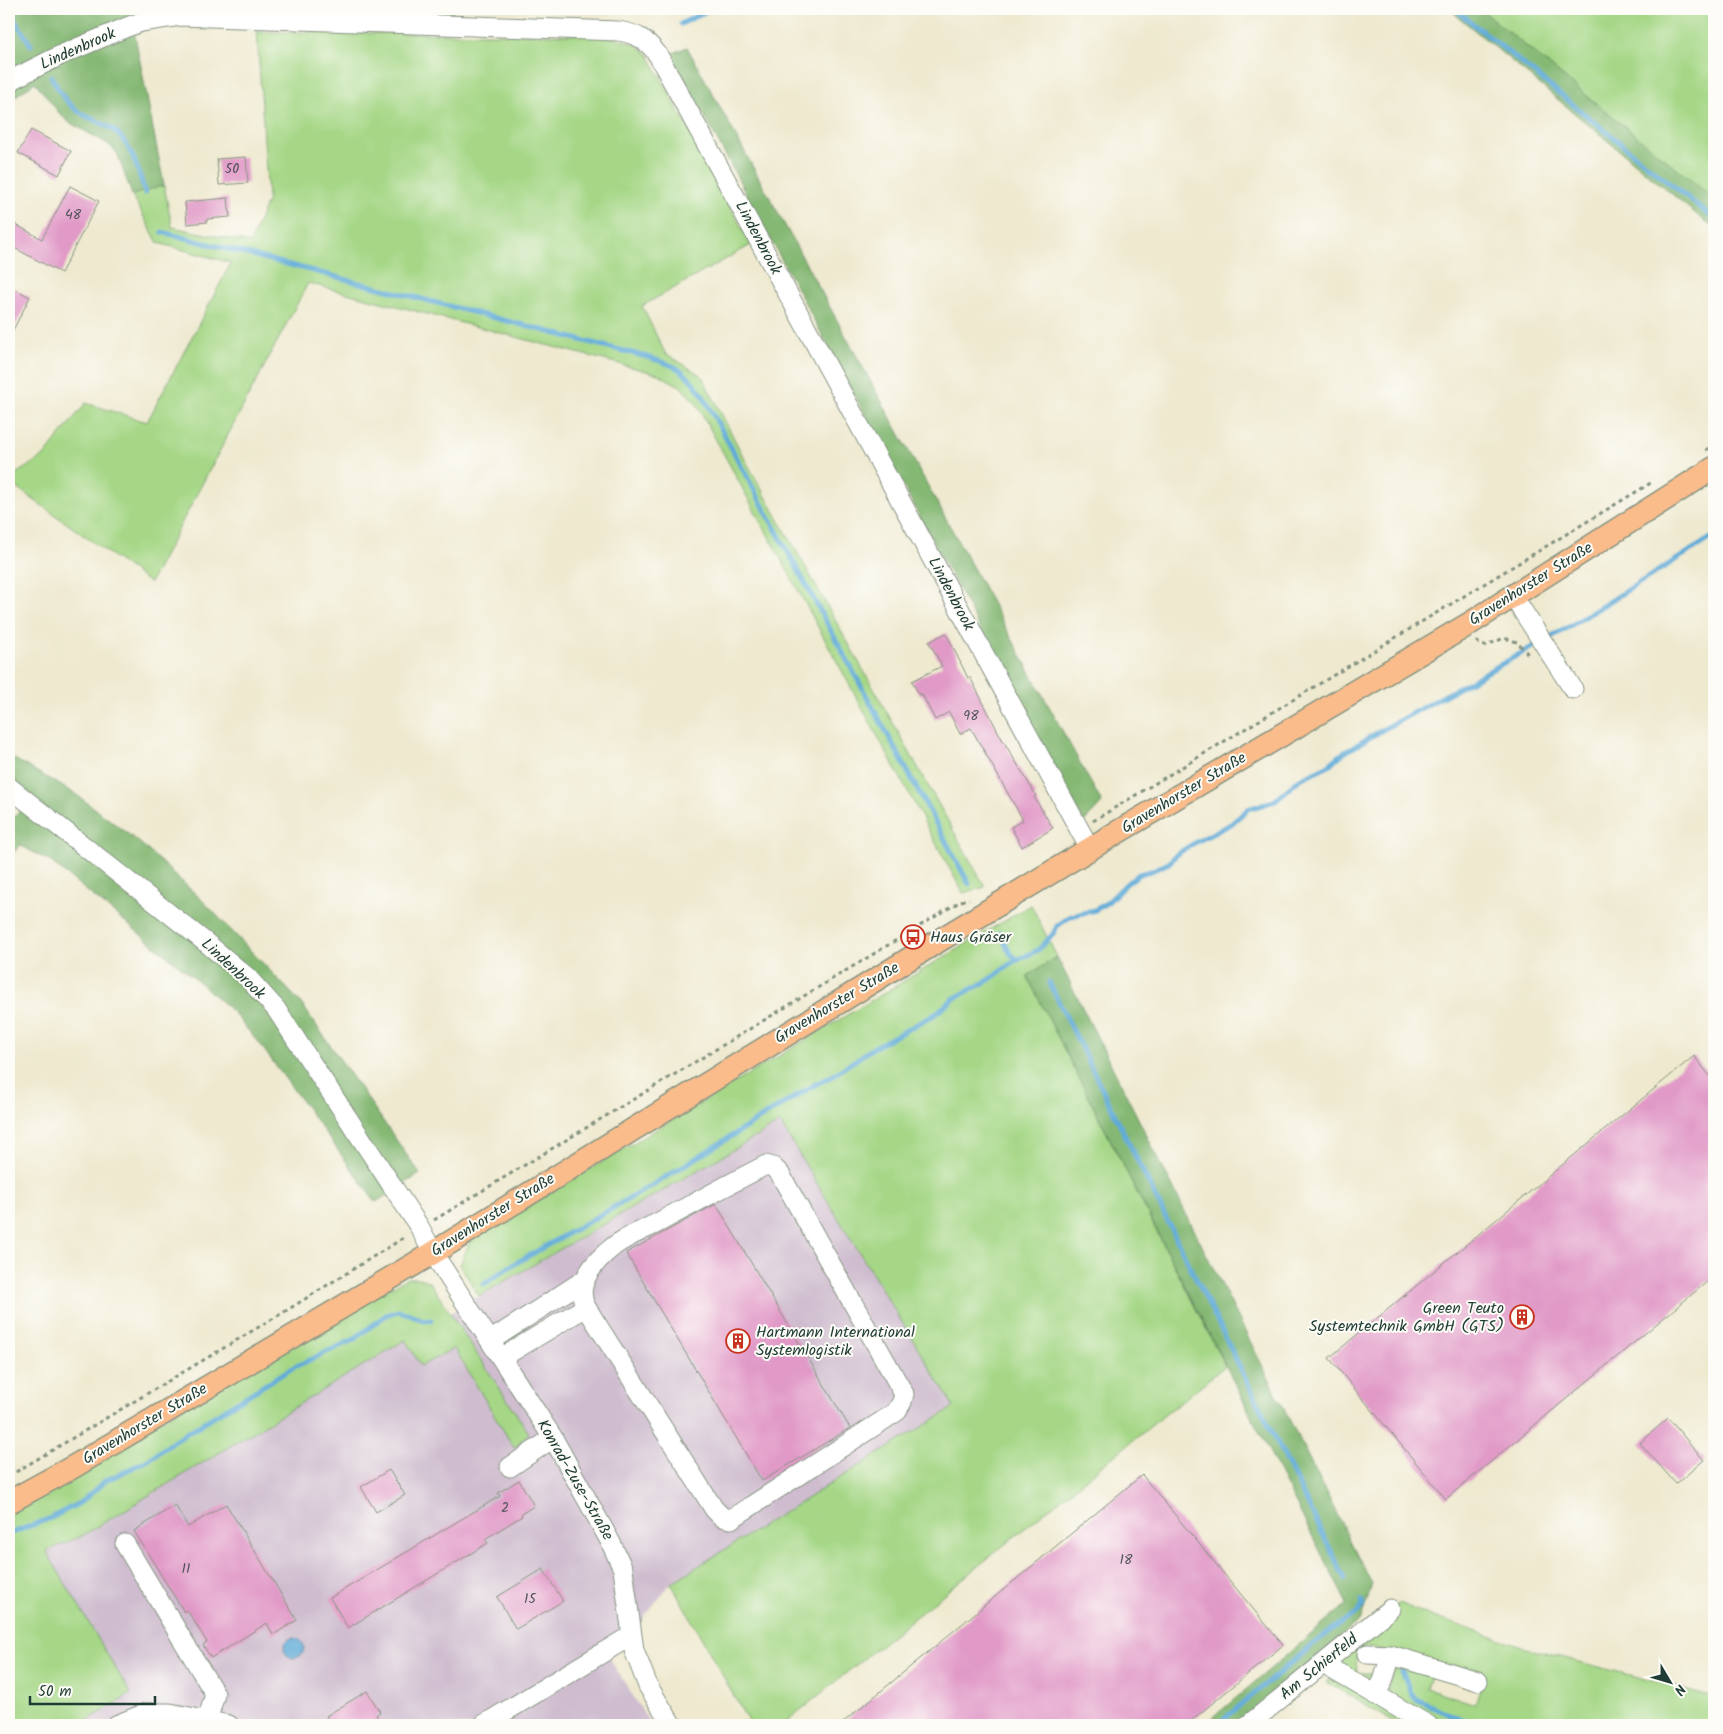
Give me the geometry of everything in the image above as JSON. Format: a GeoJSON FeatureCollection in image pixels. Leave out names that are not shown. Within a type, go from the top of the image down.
{"type":"FeatureCollection","features":[{"type":"Feature","properties":{"kind":"main road","name":"Gravenhorster Straße"},"geometry":{"type":"LineString","coordinates":[[9,1502],[74,1467],[433,1253],[1086,842],[1468,624],[1513,596],[1706,461]]}},
{"type":"Feature","properties":{"kind":"street","name":"Lindenbrook"},"geometry":{"type":"LineString","coordinates":[[9,84],[15,78],[63,54],[127,27],[179,13],[618,31],[633,33],[649,43],[658,54],[1086,842]]}},
{"type":"Feature","properties":{"kind":"street"},"geometry":{"type":"LineString","coordinates":[[1513,596],[1573,689]]}},
{"type":"Feature","properties":{"kind":"street","name":"Lindenbrook"},"geometry":{"type":"LineString","coordinates":[[11,796],[209,945],[246,976],[276,1009],[420,1228],[433,1253]]}},
{"type":"Feature","properties":{"kind":"street"},"geometry":{"type":"LineString","coordinates":[[766,1165],[773,1167],[780,1174],[904,1394],[902,1402],[896,1412],[731,1520],[722,1517],[714,1509],[586,1307],[581,1290],[584,1280],[615,1245],[766,1165]]}},
{"type":"Feature","properties":{"kind":"street","name":"Konrad-Zuse-Straße"},"geometry":{"type":"LineString","coordinates":[[433,1253],[553,1438],[610,1541],[623,1569],[634,1650],[648,1686],[672,1725]]}},
{"type":"Feature","properties":{"kind":"street"},"geometry":{"type":"LineString","coordinates":[[490,1341],[584,1280]]}},
{"type":"Feature","properties":{"kind":"street"},"geometry":{"type":"LineString","coordinates":[[501,1358],[586,1307]]}},
{"type":"Feature","properties":{"kind":"street"},"geometry":{"type":"LineString","coordinates":[[510,1467],[553,1438]]}},
{"type":"Feature","properties":{"kind":"street"},"geometry":{"type":"LineString","coordinates":[[125,1544],[215,1694],[207,1721]]}},
{"type":"Feature","properties":{"kind":"street","name":"Am Schierfeld"},"geometry":{"type":"LineString","coordinates":[[1248,1725],[1390,1609]]}},
{"type":"Feature","properties":{"kind":"street"},"geometry":{"type":"LineString","coordinates":[[483,1725],[632,1635]]}},
{"type":"Feature","properties":{"kind":"street"},"geometry":{"type":"LineString","coordinates":[[1367,1654],[1391,1655],[1478,1681]]}},
{"type":"Feature","properties":{"kind":"street"},"geometry":{"type":"LineString","coordinates":[[1375,1695],[1383,1681],[1391,1655]]}},
{"type":"Feature","properties":{"kind":"street"},"geometry":{"type":"LineString","coordinates":[[1323,1664],[1428,1725]]}},
{"type":"Feature","properties":{"kind":"street"},"geometry":{"type":"LineString","coordinates":[[116,1725],[146,1713],[170,1713],[229,1725]]}},
{"type":"Feature","properties":{"kind":"path"},"geometry":{"type":"LineString","coordinates":[[1706,461],[1714,445]]}},
{"type":"Feature","properties":{"kind":"path"},"geometry":{"type":"LineString","coordinates":[[1086,842],[1094,819],[1656,480]]}},
{"type":"Feature","properties":{"kind":"path"},"geometry":{"type":"LineString","coordinates":[[1456,601],[1479,644],[1485,646],[1504,638],[1517,642],[1534,660]]}},
{"type":"Feature","properties":{"kind":"path"},"geometry":{"type":"LineString","coordinates":[[9,1476],[276,1317],[960,901],[975,897]]}},
{"type":"Feature","properties":{"kind":"shaded area"},"geometry":{"type":"Polygon","coordinates":[[[780,1123],[954,1407],[671,1583],[610,1659],[651,1725],[9,1725],[9,1567],[780,1123]]]}},
{"type":"Feature","properties":{"kind":"green space"},"geometry":{"type":"Polygon","coordinates":[[[9,9],[153,9],[131,15],[164,185],[132,195],[117,153],[108,144],[67,121],[35,82],[9,101],[9,9]]]}},
{"type":"Feature","properties":{"kind":"green space"},"geometry":{"type":"Polygon","coordinates":[[[217,9],[454,9],[451,19],[217,9]]]}},
{"type":"Feature","properties":{"kind":"green space"},"geometry":{"type":"Polygon","coordinates":[[[1449,9],[1480,9],[1714,199],[1714,229],[1449,9]]]}},
{"type":"Feature","properties":{"kind":"green space"},"geometry":{"type":"Polygon","coordinates":[[[1480,9],[1714,9],[1714,200],[1480,9]]]}},
{"type":"Feature","properties":{"kind":"green space"},"geometry":{"type":"Polygon","coordinates":[[[257,32],[604,35],[635,44],[648,54],[751,245],[642,306],[665,353],[702,376],[742,454],[985,887],[963,893],[696,403],[680,386],[658,374],[308,283],[150,583],[9,482],[9,478],[43,457],[86,403],[147,422],[231,263],[158,243],[132,195],[164,185],[172,227],[250,243],[268,199],[257,32]]]}},
{"type":"Feature","properties":{"kind":"green space"},"geometry":{"type":"Polygon","coordinates":[[[687,47],[1102,803],[1084,822],[671,54],[687,47]]]}},
{"type":"Feature","properties":{"kind":"green space"},"geometry":{"type":"Polygon","coordinates":[[[9,756],[74,793],[140,843],[201,899],[300,1002],[420,1174],[376,1202],[262,1047],[232,1011],[192,976],[51,862],[20,845],[9,858],[9,824],[30,798],[9,779],[9,756]]]}},
{"type":"Feature","properties":{"kind":"green space"},"geometry":{"type":"Polygon","coordinates":[[[1031,905],[1057,957],[1027,976],[1225,1366],[782,1725],[750,1725],[671,1583],[954,1407],[780,1123],[479,1296],[460,1265],[470,1241],[1031,905]]]}},
{"type":"Feature","properties":{"kind":"green space"},"geometry":{"type":"Polygon","coordinates":[[[1057,957],[1372,1584],[1361,1620],[1235,1725],[1204,1725],[1347,1604],[1027,976],[1057,957]]]}},
{"type":"Feature","properties":{"kind":"green space"},"geometry":{"type":"Polygon","coordinates":[[[407,1278],[419,1278],[429,1281],[529,1433],[514,1448],[454,1348],[421,1366],[405,1340],[82,1536],[46,1551],[131,1694],[80,1725],[9,1725],[9,1508],[407,1278]]]}},
{"type":"Feature","properties":{"kind":"green space"},"geometry":{"type":"Polygon","coordinates":[[[1400,1603],[1422,1613],[1522,1647],[1714,1697],[1714,1725],[1435,1725],[1390,1697],[1388,1687],[1396,1663],[1432,1673],[1427,1688],[1475,1704],[1483,1679],[1366,1647],[1356,1656],[1357,1673],[1380,1673],[1379,1676],[1368,1682],[1340,1667],[1338,1658],[1342,1650],[1400,1603]]]}},
{"type":"Feature","properties":{"kind":"green space"},"geometry":{"type":"Polygon","coordinates":[[[1331,1678],[1420,1725],[1399,1725],[1326,1682],[1331,1678]]]}},
{"type":"Feature","properties":{"kind":"water"},"geometry":{"type":"Polygon","coordinates":[[[290,1638],[298,1638],[304,1644],[304,1652],[298,1658],[290,1658],[284,1652],[284,1644],[290,1638]]]}},
{"type":"Feature","properties":{"kind":"building"},"geometry":{"type":"Polygon","coordinates":[[[31,130],[71,151],[59,175],[18,153],[31,130]]]}},
{"type":"Feature","properties":{"kind":"building"},"geometry":{"type":"Polygon","coordinates":[[[246,157],[248,183],[219,185],[217,159],[246,157]]]}},
{"type":"Feature","properties":{"kind":"building"},"geometry":{"type":"Polygon","coordinates":[[[70,186],[99,201],[61,273],[9,245],[9,221],[42,239],[70,186]]]}},
{"type":"Feature","properties":{"kind":"building"},"geometry":{"type":"Polygon","coordinates":[[[228,198],[230,217],[207,219],[207,222],[187,224],[185,202],[228,198]]]}},
{"type":"Feature","properties":{"kind":"building"},"geometry":{"type":"Polygon","coordinates":[[[9,286],[30,297],[9,338],[9,286]]]}},
{"type":"Feature","properties":{"kind":"building"},"geometry":{"type":"Polygon","coordinates":[[[946,633],[968,678],[970,677],[1002,739],[1036,795],[1034,797],[1053,828],[1022,847],[1011,827],[1023,820],[971,728],[960,734],[949,712],[935,720],[922,694],[919,695],[912,681],[942,666],[929,642],[946,633]]]}},
{"type":"Feature","properties":{"kind":"building","name":"Green Teuto Systemtechnik GmbH (GTS)"},"geometry":{"type":"Polygon","coordinates":[[[1694,1056],[1714,1081],[1714,1276],[1446,1499],[1329,1358],[1694,1056]]]}},
{"type":"Feature","properties":{"kind":"building","name":"Hartmann International Systemlogistik"},"geometry":{"type":"Polygon","coordinates":[[[716,1204],[850,1428],[762,1481],[626,1253],[716,1204]]]}},
{"type":"Feature","properties":{"kind":"building"},"geometry":{"type":"Polygon","coordinates":[[[1668,1418],[1704,1460],[1676,1484],[1640,1443],[1668,1418]]]}},
{"type":"Feature","properties":{"kind":"building"},"geometry":{"type":"Polygon","coordinates":[[[389,1470],[405,1495],[376,1512],[361,1487],[389,1470]]]}},
{"type":"Feature","properties":{"kind":"building"},"geometry":{"type":"Polygon","coordinates":[[[1142,1475],[1283,1645],[1186,1725],[840,1725],[1142,1475]]]}},
{"type":"Feature","properties":{"kind":"building"},"geometry":{"type":"Polygon","coordinates":[[[519,1480],[534,1506],[521,1514],[522,1516],[485,1539],[488,1543],[348,1628],[330,1598],[500,1496],[498,1493],[519,1480]]]}},
{"type":"Feature","properties":{"kind":"building"},"geometry":{"type":"Polygon","coordinates":[[[226,1504],[297,1620],[273,1635],[267,1623],[211,1658],[203,1645],[207,1642],[187,1610],[184,1612],[134,1531],[175,1505],[188,1527],[226,1504]]]}},
{"type":"Feature","properties":{"kind":"building"},"geometry":{"type":"Polygon","coordinates":[[[543,1569],[563,1601],[516,1629],[497,1597],[543,1569]]]}},
{"type":"Feature","properties":{"kind":"building"},"geometry":{"type":"Polygon","coordinates":[[[367,1691],[380,1712],[376,1715],[382,1725],[332,1725],[326,1716],[367,1691]]]}},
{"type":"Feature","properties":{"kind":"waterway"},"geometry":{"type":"LineString","coordinates":[[681,24],[710,9]]}},
{"type":"Feature","properties":{"kind":"waterway"},"geometry":{"type":"LineString","coordinates":[[1455,9],[1714,219]]}},
{"type":"Feature","properties":{"kind":"waterway"},"geometry":{"type":"LineString","coordinates":[[9,11],[31,45]]}},
{"type":"Feature","properties":{"kind":"waterway"},"geometry":{"type":"LineString","coordinates":[[51,76],[69,104],[86,116],[110,128],[123,139],[135,161],[145,193]]}},
{"type":"Feature","properties":{"kind":"waterway"},"geometry":{"type":"LineString","coordinates":[[162,232],[643,356],[670,365],[683,372],[702,394],[969,884]]}},
{"type":"Feature","properties":{"kind":"waterway"},"geometry":{"type":"LineString","coordinates":[[484,1284],[509,1267],[651,1186],[832,1076],[873,1048],[934,1015],[953,999],[989,980],[1013,962],[1038,950],[1053,934],[1057,926],[1071,916],[1095,910],[1108,902],[1139,874],[1169,863],[1177,854],[1231,824],[1248,809],[1274,801],[1300,779],[1329,765],[1342,754],[1382,730],[1567,628],[1714,536]]}},
{"type":"Feature","properties":{"kind":"waterway"},"geometry":{"type":"LineString","coordinates":[[1000,933],[1010,953],[1018,960]]}},
{"type":"Feature","properties":{"kind":"waterway"},"geometry":{"type":"LineString","coordinates":[[1049,982],[1345,1579]]}},
{"type":"Feature","properties":{"kind":"waterway"},"geometry":{"type":"LineString","coordinates":[[9,1534],[51,1518],[81,1502],[105,1481],[148,1460],[177,1439],[292,1368],[353,1340],[386,1315],[398,1311],[425,1321],[431,1320]]}},
{"type":"Feature","properties":{"kind":"waterway"},"geometry":{"type":"LineString","coordinates":[[1217,1725],[1327,1633],[1358,1612],[1363,1606],[1362,1601]]}},
{"type":"Feature","properties":{"kind":"waterway"},"geometry":{"type":"LineString","coordinates":[[1402,1671],[1412,1695],[1416,1699],[1475,1725]]}},
{"type":"Feature","properties":{"kind":"place","name":"Haus Gräser"},"geometry":{"type":"Point","coordinates":[913,937]}},
{"type":"Feature","properties":{"kind":"place","name":"Green Teuto Systemtechnik GmbH (GTS)"},"geometry":{"type":"Point","coordinates":[1522,1317]}},
{"type":"Feature","properties":{"kind":"place","name":"Hartmann International Systemlogistik"},"geometry":{"type":"Point","coordinates":[738,1341]}}]}
